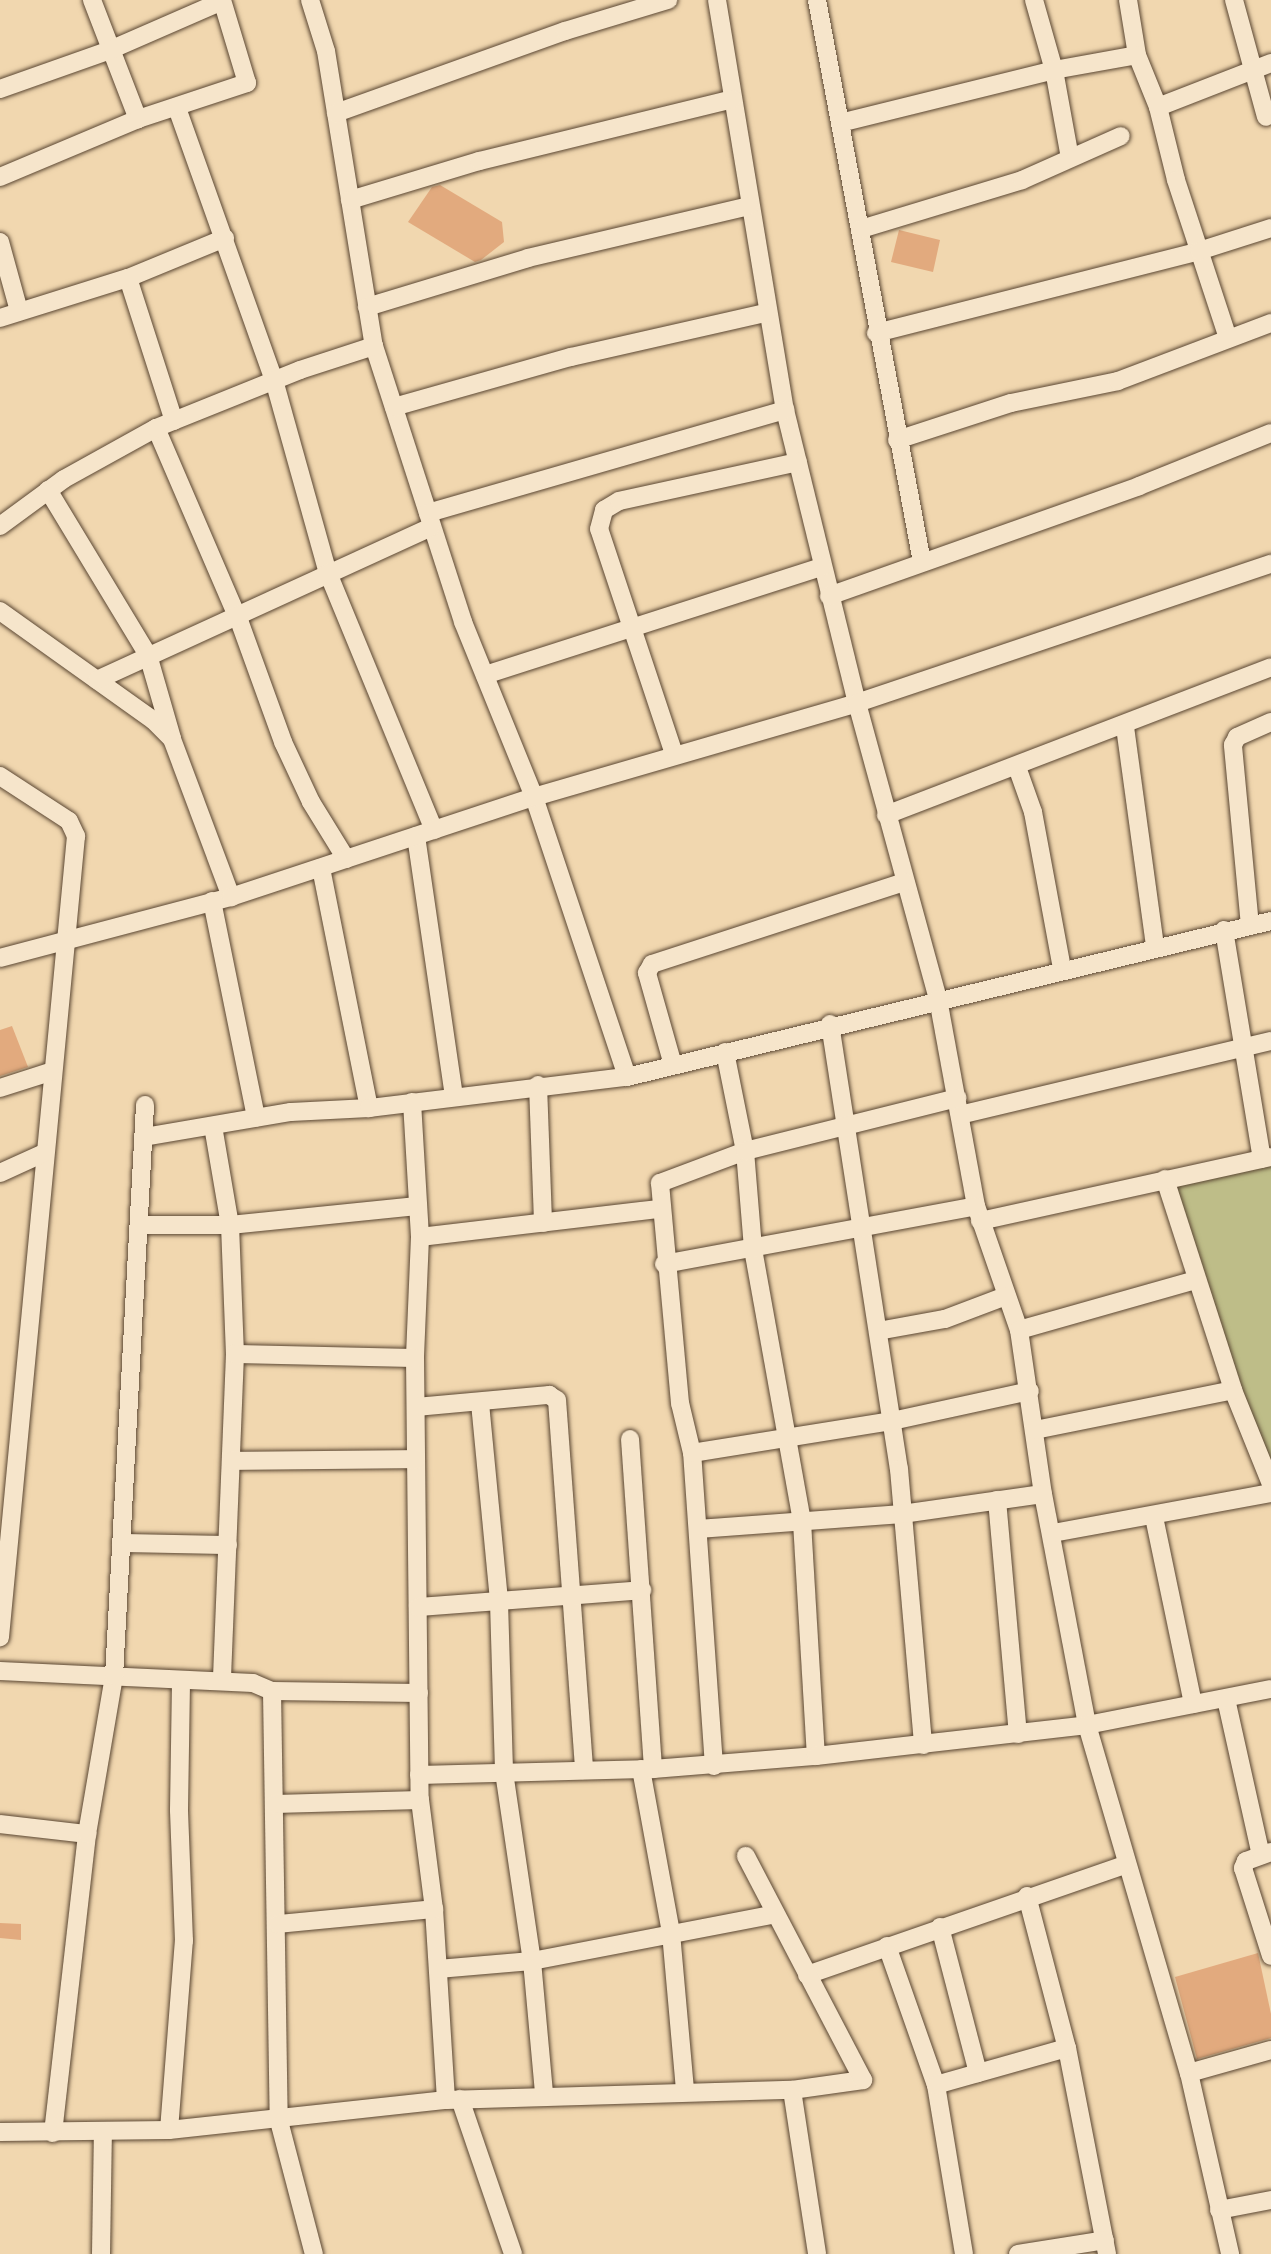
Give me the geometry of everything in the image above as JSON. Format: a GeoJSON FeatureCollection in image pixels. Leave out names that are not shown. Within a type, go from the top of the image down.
{"type":"FeatureCollection","features":[{"type":"Feature","properties":{"kind":"street"},"geometry":{"type":"LineString","coordinates":[[92,0],[138,119]]}},
{"type":"Feature","properties":{"kind":"street"},"geometry":{"type":"LineString","coordinates":[[310,0],[326,51],[374,346],[430,520],[485,675],[534,797],[627,1077]]}},
{"type":"Feature","properties":{"kind":"street"},"geometry":{"type":"LineString","coordinates":[[336,113],[565,31],[668,0]]}},
{"type":"Feature","properties":{"kind":"street"},"geometry":{"type":"LineString","coordinates":[[717,0],[765,313],[785,410],[829,596],[886,815],[938,999],[978,1214],[1019,1330],[1043,1494],[1053,1533],[1087,1725],[1124,1865],[1189,2073],[1230,2254]]}},
{"type":"Feature","properties":{"kind":"street"},"geometry":{"type":"LineString","coordinates":[[817,0],[861,229],[876,333],[922,562]]}},
{"type":"Feature","properties":{"kind":"street"},"geometry":{"type":"LineString","coordinates":[[1034,0],[1054,70],[1070,158]]}},
{"type":"Feature","properties":{"kind":"street"},"geometry":{"type":"LineString","coordinates":[[1128,0],[1137,55],[1158,107],[1199,251],[1228,338]]}},
{"type":"Feature","properties":{"kind":"street"},"geometry":{"type":"LineString","coordinates":[[1234,0],[1266,117]]}},
{"type":"Feature","properties":{"kind":"street"},"geometry":{"type":"LineString","coordinates":[[0,89],[110,50],[222,1],[247,83],[138,119],[0,177]]}},
{"type":"Feature","properties":{"kind":"street"},"geometry":{"type":"LineString","coordinates":[[840,124],[1054,70],[1137,55]]}},
{"type":"Feature","properties":{"kind":"street"},"geometry":{"type":"LineString","coordinates":[[1158,107],[1271,63]]}},
{"type":"Feature","properties":{"kind":"street"},"geometry":{"type":"LineString","coordinates":[[350,200],[479,161],[733,99]]}},
{"type":"Feature","properties":{"kind":"street"},"geometry":{"type":"LineString","coordinates":[[177,108],[274,380],[328,573],[434,830]]}},
{"type":"Feature","properties":{"kind":"street"},"geometry":{"type":"LineString","coordinates":[[861,229],[1022,180],[1121,136]]}},
{"type":"Feature","properties":{"kind":"street"},"geometry":{"type":"LineString","coordinates":[[367,307],[528,258],[749,206]]}},
{"type":"Feature","properties":{"kind":"street"},"geometry":{"type":"LineString","coordinates":[[876,333],[1199,251],[1271,228]]}},
{"type":"Feature","properties":{"kind":"street"},"geometry":{"type":"LineString","coordinates":[[0,318],[128,278],[225,238]]}},
{"type":"Feature","properties":{"kind":"street"},"geometry":{"type":"LineString","coordinates":[[0,242],[19,311]]}},
{"type":"Feature","properties":{"kind":"street"},"geometry":{"type":"LineString","coordinates":[[128,278],[174,421]]}},
{"type":"Feature","properties":{"kind":"street"},"geometry":{"type":"LineString","coordinates":[[394,407],[571,357],[765,313]]}},
{"type":"Feature","properties":{"kind":"street"},"geometry":{"type":"LineString","coordinates":[[897,440],[1012,403],[1118,381],[1271,323]]}},
{"type":"Feature","properties":{"kind":"street"},"geometry":{"type":"LineString","coordinates":[[0,526],[48,490],[156,428],[274,380],[374,346]]}},
{"type":"Feature","properties":{"kind":"street"},"geometry":{"type":"LineString","coordinates":[[97,680],[236,613],[328,573],[430,520],[649,445],[785,410]]}},
{"type":"Feature","properties":{"kind":"street"},"geometry":{"type":"LineString","coordinates":[[156,428],[236,613],[289,755],[346,859]]}},
{"type":"Feature","properties":{"kind":"street"},"geometry":{"type":"LineString","coordinates":[[829,596],[1139,486],[1271,433]]}},
{"type":"Feature","properties":{"kind":"street"},"geometry":{"type":"LineString","coordinates":[[674,754],[599,529],[604,510],[620,501],[797,462]]}},
{"type":"Feature","properties":{"kind":"street"},"geometry":{"type":"LineString","coordinates":[[48,490],[148,655],[172,739],[231,897]]}},
{"type":"Feature","properties":{"kind":"street"},"geometry":{"type":"LineString","coordinates":[[0,958],[65,937],[231,897],[534,797],[674,754],[857,703],[1271,564]]}},
{"type":"Feature","properties":{"kind":"street"},"geometry":{"type":"LineString","coordinates":[[485,675],[822,567]]}},
{"type":"Feature","properties":{"kind":"street"},"geometry":{"type":"LineString","coordinates":[[0,611],[97,680],[172,739]]}},
{"type":"Feature","properties":{"kind":"street"},"geometry":{"type":"LineString","coordinates":[[886,815],[1125,727],[1271,667]]}},
{"type":"Feature","properties":{"kind":"street"},"geometry":{"type":"LineString","coordinates":[[1250,926],[1233,745],[1237,737],[1271,722]]}},
{"type":"Feature","properties":{"kind":"street"},"geometry":{"type":"LineString","coordinates":[[1125,727],[1155,946]]}},
{"type":"Feature","properties":{"kind":"street"},"geometry":{"type":"LineString","coordinates":[[1017,767],[1033,812],[1062,969]]}},
{"type":"Feature","properties":{"kind":"street"},"geometry":{"type":"LineString","coordinates":[[0,1637],[6,1535],[76,836],[69,821],[4,785]]}},
{"type":"Feature","properties":{"kind":"street"},"geometry":{"type":"LineString","coordinates":[[416,836],[454,1096]]}},
{"type":"Feature","properties":{"kind":"street"},"geometry":{"type":"LineString","coordinates":[[321,868],[369,1108]]}},
{"type":"Feature","properties":{"kind":"street"},"geometry":{"type":"LineString","coordinates":[[673,1065],[647,973],[652,964],[905,882]]}},
{"type":"Feature","properties":{"kind":"street"},"geometry":{"type":"LineString","coordinates":[[212,901],[256,1118]]}},
{"type":"Feature","properties":{"kind":"street"},"geometry":{"type":"LineString","coordinates":[[144,1137],[292,1112],[369,1108],[538,1085],[627,1077],[830,1024],[1271,920]]}},
{"type":"Feature","properties":{"kind":"street"},"geometry":{"type":"LineString","coordinates":[[664,1264],[863,1228],[978,1214],[1165,1180],[1267,1158],[1241,1048],[1224,930]]}},
{"type":"Feature","properties":{"kind":"street"},"geometry":{"type":"LineString","coordinates":[[830,1024],[849,1126],[892,1421],[923,1745]]}},
{"type":"Feature","properties":{"kind":"street"},"geometry":{"type":"LineString","coordinates":[[714,1766],[692,1453],[680,1403],[659,1209],[663,1179],[745,1151],[849,1126],[958,1107],[1271,1041]]}},
{"type":"Feature","properties":{"kind":"street"},"geometry":{"type":"LineString","coordinates":[[725,1052],[745,1151],[753,1249],[802,1522],[816,1756]]}},
{"type":"Feature","properties":{"kind":"street"},"geometry":{"type":"LineString","coordinates":[[0,1088],[51,1072]]}},
{"type":"Feature","properties":{"kind":"street"},"geometry":{"type":"LineString","coordinates":[[538,1085],[543,1223]]}},
{"type":"Feature","properties":{"kind":"street"},"geometry":{"type":"LineString","coordinates":[[412,1102],[420,1237],[415,1358],[420,1800],[453,2100],[513,2254]]}},
{"type":"Feature","properties":{"kind":"street"},"geometry":{"type":"LineString","coordinates":[[52,2133],[87,1834],[114,1676],[145,1105]]}},
{"type":"Feature","properties":{"kind":"street"},"geometry":{"type":"LineString","coordinates":[[213,1126],[230,1225],[235,1354],[222,1680]]}},
{"type":"Feature","properties":{"kind":"street"},"geometry":{"type":"LineString","coordinates":[[0,1173],[44,1153]]}},
{"type":"Feature","properties":{"kind":"street"},"geometry":{"type":"LineString","coordinates":[[1165,1180],[1233,1390],[1271,1484]]}},
{"type":"Feature","properties":{"kind":"street"},"geometry":{"type":"LineString","coordinates":[[139,1225],[230,1225],[417,1206]]}},
{"type":"Feature","properties":{"kind":"street"},"geometry":{"type":"LineString","coordinates":[[420,1237],[659,1209]]}},
{"type":"Feature","properties":{"kind":"street"},"geometry":{"type":"LineString","coordinates":[[1019,1330],[1196,1280]]}},
{"type":"Feature","properties":{"kind":"street"},"geometry":{"type":"LineString","coordinates":[[878,1331],[945,1319],[1006,1296]]}},
{"type":"Feature","properties":{"kind":"street"},"geometry":{"type":"LineString","coordinates":[[235,1354],[415,1358]]}},
{"type":"Feature","properties":{"kind":"street"},"geometry":{"type":"LineString","coordinates":[[1035,1430],[1233,1390]]}},
{"type":"Feature","properties":{"kind":"street"},"geometry":{"type":"LineString","coordinates":[[692,1453],[892,1421],[1030,1391]]}},
{"type":"Feature","properties":{"kind":"street"},"geometry":{"type":"LineString","coordinates":[[416,1407],[548,1395],[557,1399],[569,1597],[584,1770]]}},
{"type":"Feature","properties":{"kind":"street"},"geometry":{"type":"LineString","coordinates":[[480,1403],[499,1602],[504,1772],[532,1961],[544,2094]]}},
{"type":"Feature","properties":{"kind":"street"},"geometry":{"type":"LineString","coordinates":[[630,1439],[642,1590],[647,1769],[671,1933],[685,2091]]}},
{"type":"Feature","properties":{"kind":"street"},"geometry":{"type":"LineString","coordinates":[[232,1461],[416,1460]]}},
{"type":"Feature","properties":{"kind":"street"},"geometry":{"type":"LineString","coordinates":[[1053,1533],[1154,1517],[1271,1493]]}},
{"type":"Feature","properties":{"kind":"street"},"geometry":{"type":"LineString","coordinates":[[698,1529],[902,1514],[1043,1494]]}},
{"type":"Feature","properties":{"kind":"street"},"geometry":{"type":"LineString","coordinates":[[997,1500],[1018,1734]]}},
{"type":"Feature","properties":{"kind":"street"},"geometry":{"type":"LineString","coordinates":[[1154,1517],[1193,1704]]}},
{"type":"Feature","properties":{"kind":"street"},"geometry":{"type":"LineString","coordinates":[[121,1543],[229,1545]]}},
{"type":"Feature","properties":{"kind":"street"},"geometry":{"type":"LineString","coordinates":[[418,1607],[642,1590]]}},
{"type":"Feature","properties":{"kind":"street"},"geometry":{"type":"LineString","coordinates":[[0,1671],[181,1682],[254,1682],[272,1691],[419,1693]]}},
{"type":"Feature","properties":{"kind":"street"},"geometry":{"type":"LineString","coordinates":[[169,2130],[184,1941],[178,1810],[181,1682]]}},
{"type":"Feature","properties":{"kind":"street"},"geometry":{"type":"LineString","coordinates":[[419,1775],[714,1766],[816,1756],[1087,1725],[1271,1689]]}},
{"type":"Feature","properties":{"kind":"street"},"geometry":{"type":"LineString","coordinates":[[272,1691],[278,1924],[279,2121],[314,2254]]}},
{"type":"Feature","properties":{"kind":"street"},"geometry":{"type":"LineString","coordinates":[[1226,1699],[1266,1853],[1246,1861],[1243,1868],[1271,1956]]}},
{"type":"Feature","properties":{"kind":"street"},"geometry":{"type":"LineString","coordinates":[[275,1804],[420,1800]]}},
{"type":"Feature","properties":{"kind":"street"},"geometry":{"type":"LineString","coordinates":[[0,1824],[87,1834]]}},
{"type":"Feature","properties":{"kind":"street"},"geometry":{"type":"LineString","coordinates":[[0,2132],[169,2130],[279,2121],[453,2100],[544,2094],[792,2090],[863,2080],[746,1856]]}},
{"type":"Feature","properties":{"kind":"street"},"geometry":{"type":"LineString","coordinates":[[807,1975],[1027,1896],[1124,1865]]}},
{"type":"Feature","properties":{"kind":"street"},"geometry":{"type":"LineString","coordinates":[[1018,2254],[1106,2247],[1067,2048],[1027,1896]]}},
{"type":"Feature","properties":{"kind":"street"},"geometry":{"type":"LineString","coordinates":[[278,1924],[434,1909]]}},
{"type":"Feature","properties":{"kind":"street"},"geometry":{"type":"LineString","coordinates":[[438,1969],[532,1961],[776,1914]]}},
{"type":"Feature","properties":{"kind":"street"},"geometry":{"type":"LineString","coordinates":[[940,1927],[978,2073]]}},
{"type":"Feature","properties":{"kind":"street"},"geometry":{"type":"LineString","coordinates":[[887,1946],[936,2085],[964,2254]]}},
{"type":"Feature","properties":{"kind":"street"},"geometry":{"type":"LineString","coordinates":[[936,2085],[1067,2048]]}},
{"type":"Feature","properties":{"kind":"street"},"geometry":{"type":"LineString","coordinates":[[1189,2073],[1271,2050]]}},
{"type":"Feature","properties":{"kind":"street"},"geometry":{"type":"LineString","coordinates":[[792,2090],[817,2254]]}},
{"type":"Feature","properties":{"kind":"street"},"geometry":{"type":"LineString","coordinates":[[101,2254],[103,2132]]}},
{"type":"Feature","properties":{"kind":"street"},"geometry":{"type":"LineString","coordinates":[[1220,2210],[1271,2200]]}},
{"type":"Feature","properties":{"kind":"shaded area"},"geometry":{"type":"Polygon","coordinates":[[[1271,1148],[1271,1495],[1166,1181],[1174,1173],[1271,1148]]]}},
{"type":"Feature","properties":{"kind":"building"},"geometry":{"type":"Polygon","coordinates":[[[440,185],[502,222],[504,242],[475,262],[408,222],[432,187],[440,185]]]}},
{"type":"Feature","properties":{"kind":"building"},"geometry":{"type":"Polygon","coordinates":[[[899,230],[940,240],[933,272],[891,262],[899,230]]]}},
{"type":"Feature","properties":{"kind":"building"},"geometry":{"type":"Polygon","coordinates":[[[12,1026],[28,1067],[0,1076],[0,1030],[12,1026]]]}},
{"type":"Feature","properties":{"kind":"building"},"geometry":{"type":"Polygon","coordinates":[[[0,1923],[21,1924],[21,1940],[0,1938],[0,1923]]]}},
{"type":"Feature","properties":{"kind":"building"},"geometry":{"type":"Polygon","coordinates":[[[1258,1953],[1271,2014],[1271,2038],[1197,2059],[1175,1977],[1258,1953]]]}}]}
